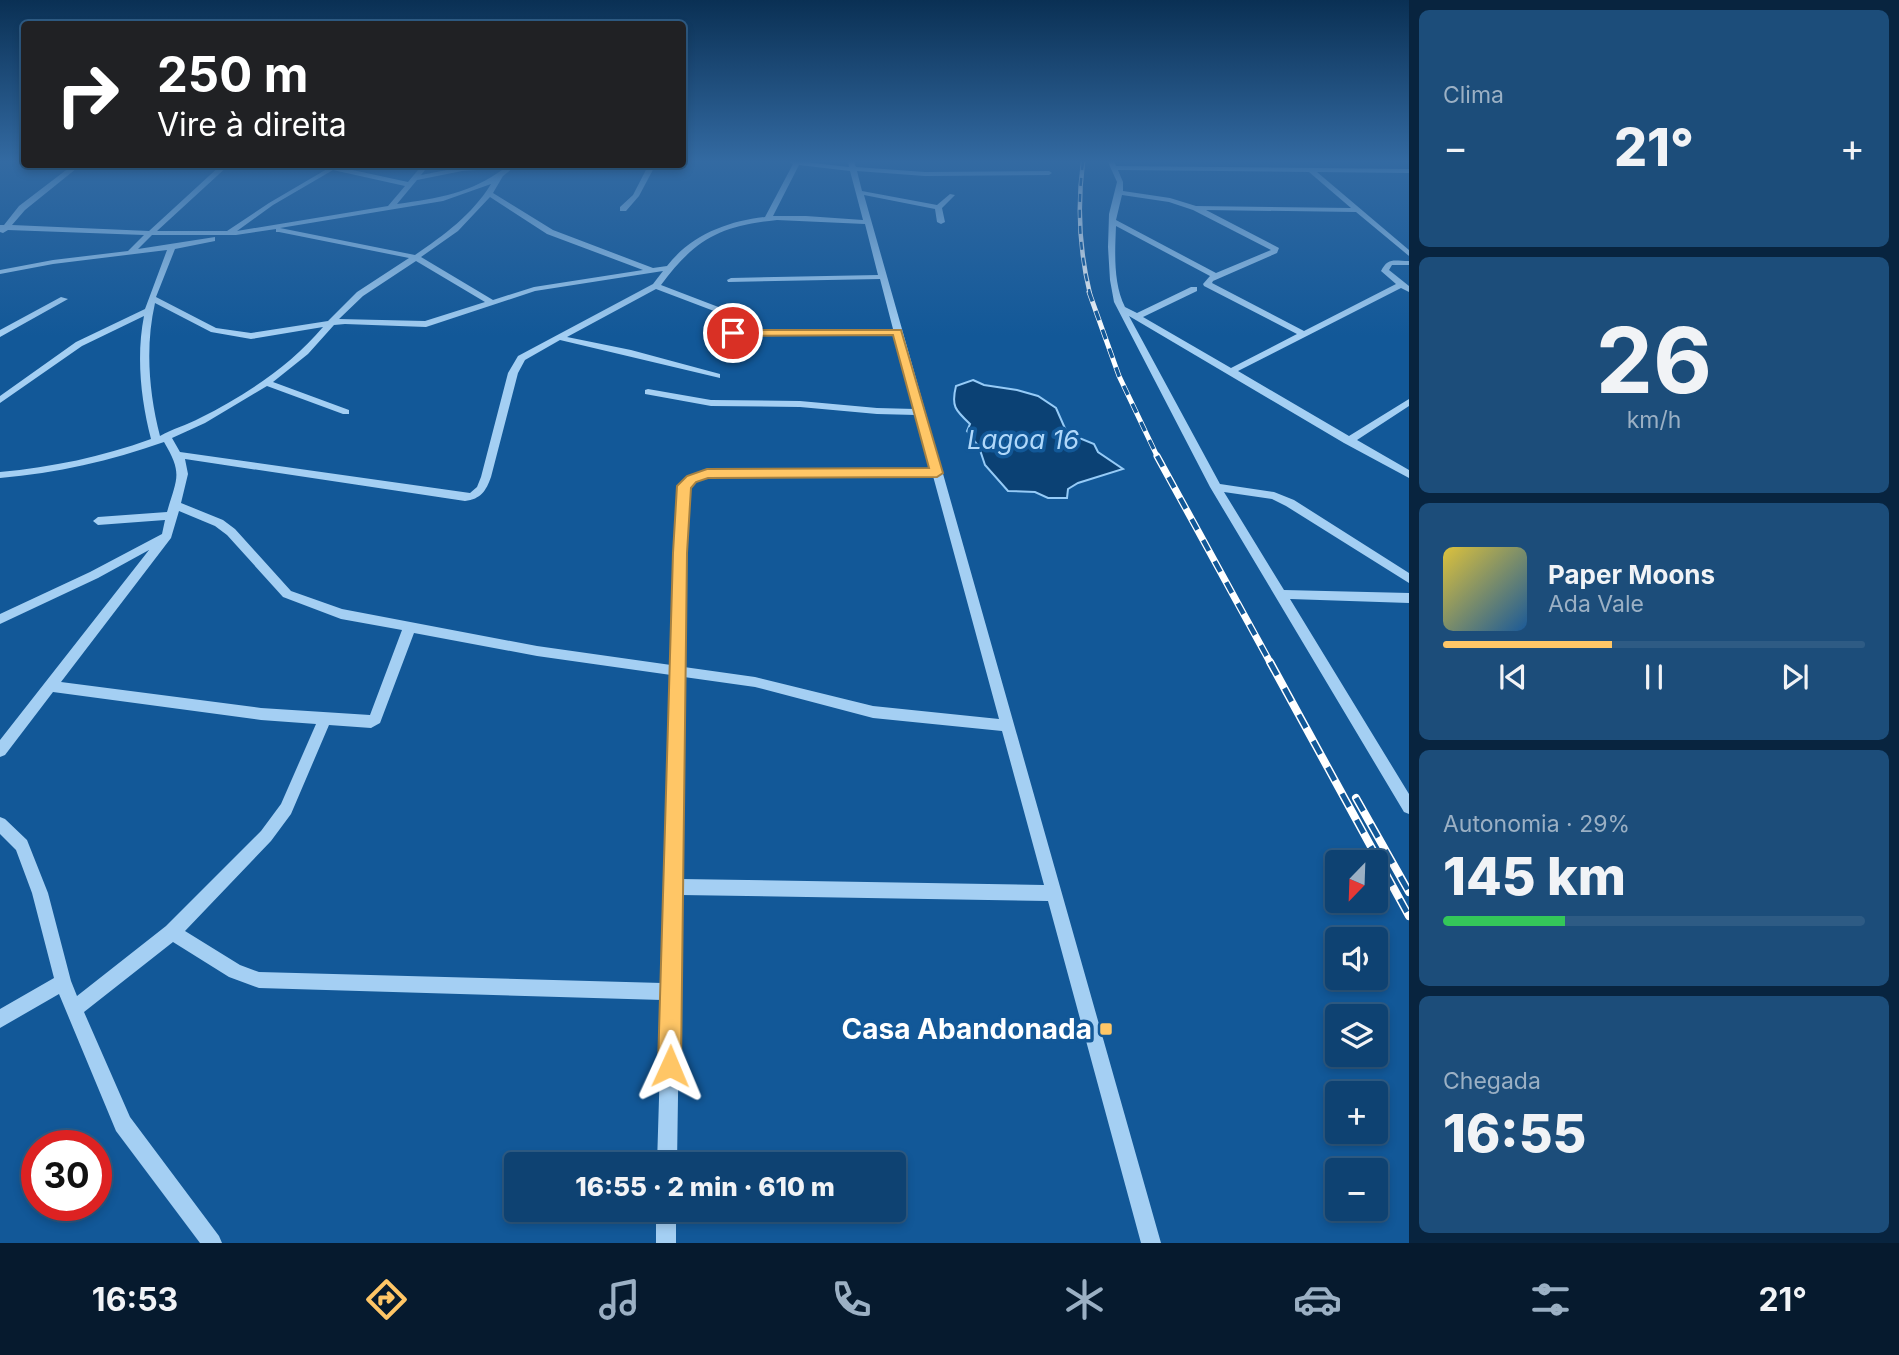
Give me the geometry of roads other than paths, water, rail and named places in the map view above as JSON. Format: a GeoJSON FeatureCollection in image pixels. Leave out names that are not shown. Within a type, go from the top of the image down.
{"type":"FeatureCollection","features":[{"type":"Feature","properties":{"kind":"street"},"geometry":{"type":"LineString","coordinates":[[130,253],[164,220]]}},
{"type":"Feature","properties":{"kind":"street"},"geometry":{"type":"LineString","coordinates":[[0,234],[3,227],[232,233],[246,220]]}},
{"type":"Feature","properties":{"kind":"street"},"geometry":{"type":"LineString","coordinates":[[249,220],[266,228],[418,258],[491,302]]}},
{"type":"Feature","properties":{"kind":"street"},"geometry":{"type":"LineString","coordinates":[[0,272],[38,264],[171,249],[232,233],[316,220]]}},
{"type":"Feature","properties":{"kind":"street"},"geometry":{"type":"LineString","coordinates":[[0,475],[40,473],[72,467],[161,437],[215,415],[305,352],[329,323],[361,293],[418,258],[467,220]]}},
{"type":"Feature","properties":{"kind":"street"},"geometry":{"type":"LineString","coordinates":[[531,220],[550,232],[655,271]]}},
{"type":"Feature","properties":{"kind":"street"},"geometry":{"type":"LineString","coordinates":[[178,455],[465,497],[476,495],[481,491],[486,477],[518,362],[525,355],[656,286],[667,268],[693,243],[717,230],[748,220]]}},
{"type":"Feature","properties":{"kind":"street"},"geometry":{"type":"LineString","coordinates":[[828,220],[867,222],[1151,1243]]}},
{"type":"Feature","properties":{"kind":"street"},"geometry":{"type":"LineString","coordinates":[[1220,220],[1275,248],[1274,251],[1207,284],[1304,334]]}},
{"type":"Feature","properties":{"kind":"street"},"geometry":{"type":"LineString","coordinates":[[1370,220],[1409,254]]}},
{"type":"Feature","properties":{"kind":"street"},"geometry":{"type":"LineString","coordinates":[[1217,277],[1114,222],[1112,279],[1121,307],[1215,486],[1409,807]]}},
{"type":"Feature","properties":{"kind":"street"},"geometry":{"type":"LineString","coordinates":[[0,751],[167,535],[183,474],[178,455],[161,437],[149,413],[146,354],[148,311],[171,249]]}},
{"type":"Feature","properties":{"kind":"street"},"geometry":{"type":"LineString","coordinates":[[1230,372],[1405,287],[1385,271],[1389,263],[1409,263]]}},
{"type":"Feature","properties":{"kind":"street"},"geometry":{"type":"LineString","coordinates":[[153,299],[214,330],[235,335],[271,333],[357,321],[421,325],[534,289],[667,268]]}},
{"type":"Feature","properties":{"kind":"street"},"geometry":{"type":"LineString","coordinates":[[732,280],[883,277]]}},
{"type":"Feature","properties":{"kind":"street"},"geometry":{"type":"LineString","coordinates":[[656,286],[718,310],[718,332],[897,332]]}},
{"type":"Feature","properties":{"kind":"street"},"geometry":{"type":"LineString","coordinates":[[1136,317],[1194,289]]}},
{"type":"Feature","properties":{"kind":"street"},"geometry":{"type":"LineString","coordinates":[[0,334],[64,299]]}},
{"type":"Feature","properties":{"kind":"street"},"geometry":{"type":"LineString","coordinates":[[1121,307],[1409,475]]}},
{"type":"Feature","properties":{"kind":"street"},"geometry":{"type":"LineString","coordinates":[[0,400],[79,344],[148,311]]}},
{"type":"Feature","properties":{"kind":"street"},"geometry":{"type":"LineString","coordinates":[[561,338],[717,376]]}},
{"type":"Feature","properties":{"kind":"street"},"geometry":{"type":"LineString","coordinates":[[265,382],[346,412]]}},
{"type":"Feature","properties":{"kind":"street"},"geometry":{"type":"LineString","coordinates":[[648,392],[711,402],[800,404],[919,412]]}},
{"type":"Feature","properties":{"kind":"street"},"geometry":{"type":"LineString","coordinates":[[1348,441],[1409,402]]}},
{"type":"Feature","properties":{"kind":"street"},"geometry":{"type":"LineString","coordinates":[[667,1152],[680,553],[684,486],[707,474],[937,473]]}},
{"type":"Feature","properties":{"kind":"street"},"geometry":{"type":"LineString","coordinates":[[1215,486],[1266,494],[1290,503],[1409,579]]}},
{"type":"Feature","properties":{"kind":"street"},"geometry":{"type":"LineString","coordinates":[[98,521],[173,511],[219,523],[231,532],[287,594],[341,614],[537,650],[755,682],[873,712],[1007,726]]}},
{"type":"Feature","properties":{"kind":"street"},"geometry":{"type":"LineString","coordinates":[[0,619],[94,575],[167,535]]}},
{"type":"Feature","properties":{"kind":"street"},"geometry":{"type":"LineString","coordinates":[[1280,594],[1409,598]]}},
{"type":"Feature","properties":{"kind":"street"},"geometry":{"type":"LineString","coordinates":[[50,686],[261,714],[363,723],[375,719],[410,627]]}},
{"type":"Feature","properties":{"kind":"street"},"geometry":{"type":"LineString","coordinates":[[74,1009],[173,932],[280,818],[312,754],[325,719]]}},
{"type":"Feature","properties":{"kind":"street"},"geometry":{"type":"LineString","coordinates":[[0,824],[22,845],[40,893],[63,982],[122,1124],[212,1243]]}},
{"type":"Feature","properties":{"kind":"street"},"geometry":{"type":"LineString","coordinates":[[674,887],[1054,893]]}},
{"type":"Feature","properties":{"kind":"street"},"geometry":{"type":"LineString","coordinates":[[173,932],[235,971],[259,980],[671,992]]}},
{"type":"Feature","properties":{"kind":"street"},"geometry":{"type":"LineString","coordinates":[[0,1019],[63,982]]}},
{"type":"Feature","properties":{"kind":"street"},"geometry":{"type":"LineString","coordinates":[[666,1222],[666,1243]]}},
{"type":"Feature","properties":{"kind":"water","name":"Lagoa 16"},"geometry":{"type":"Polygon","coordinates":[[[973,380],[984,385],[1038,396],[1056,408],[1067,433],[1094,444],[1098,452],[1123,469],[1078,483],[1068,489],[1067,498],[1048,498],[1035,492],[1008,491],[985,465],[979,447],[967,431],[970,424],[956,407],[956,386],[973,380]]]}},
{"type":"Feature","properties":{"kind":"railway"},"geometry":{"type":"LineString","coordinates":[[1080,220],[1083,261],[1090,294]]}},
{"type":"Feature","properties":{"kind":"railway"},"geometry":{"type":"LineString","coordinates":[[1089,292],[1119,376],[1157,457]]}},
{"type":"Feature","properties":{"kind":"railway"},"geometry":{"type":"LineString","coordinates":[[1157,457],[1271,664]]}},
{"type":"Feature","properties":{"kind":"railway"},"geometry":{"type":"LineString","coordinates":[[1270,662],[1409,916]]}},
{"type":"Feature","properties":{"kind":"railway"},"geometry":{"type":"LineString","coordinates":[[1356,798],[1409,892]]}},
{"type":"Feature","properties":{"kind":"place","name":"Casa Abandonada"},"geometry":{"type":"Point","coordinates":[1106,1029]}}]}
